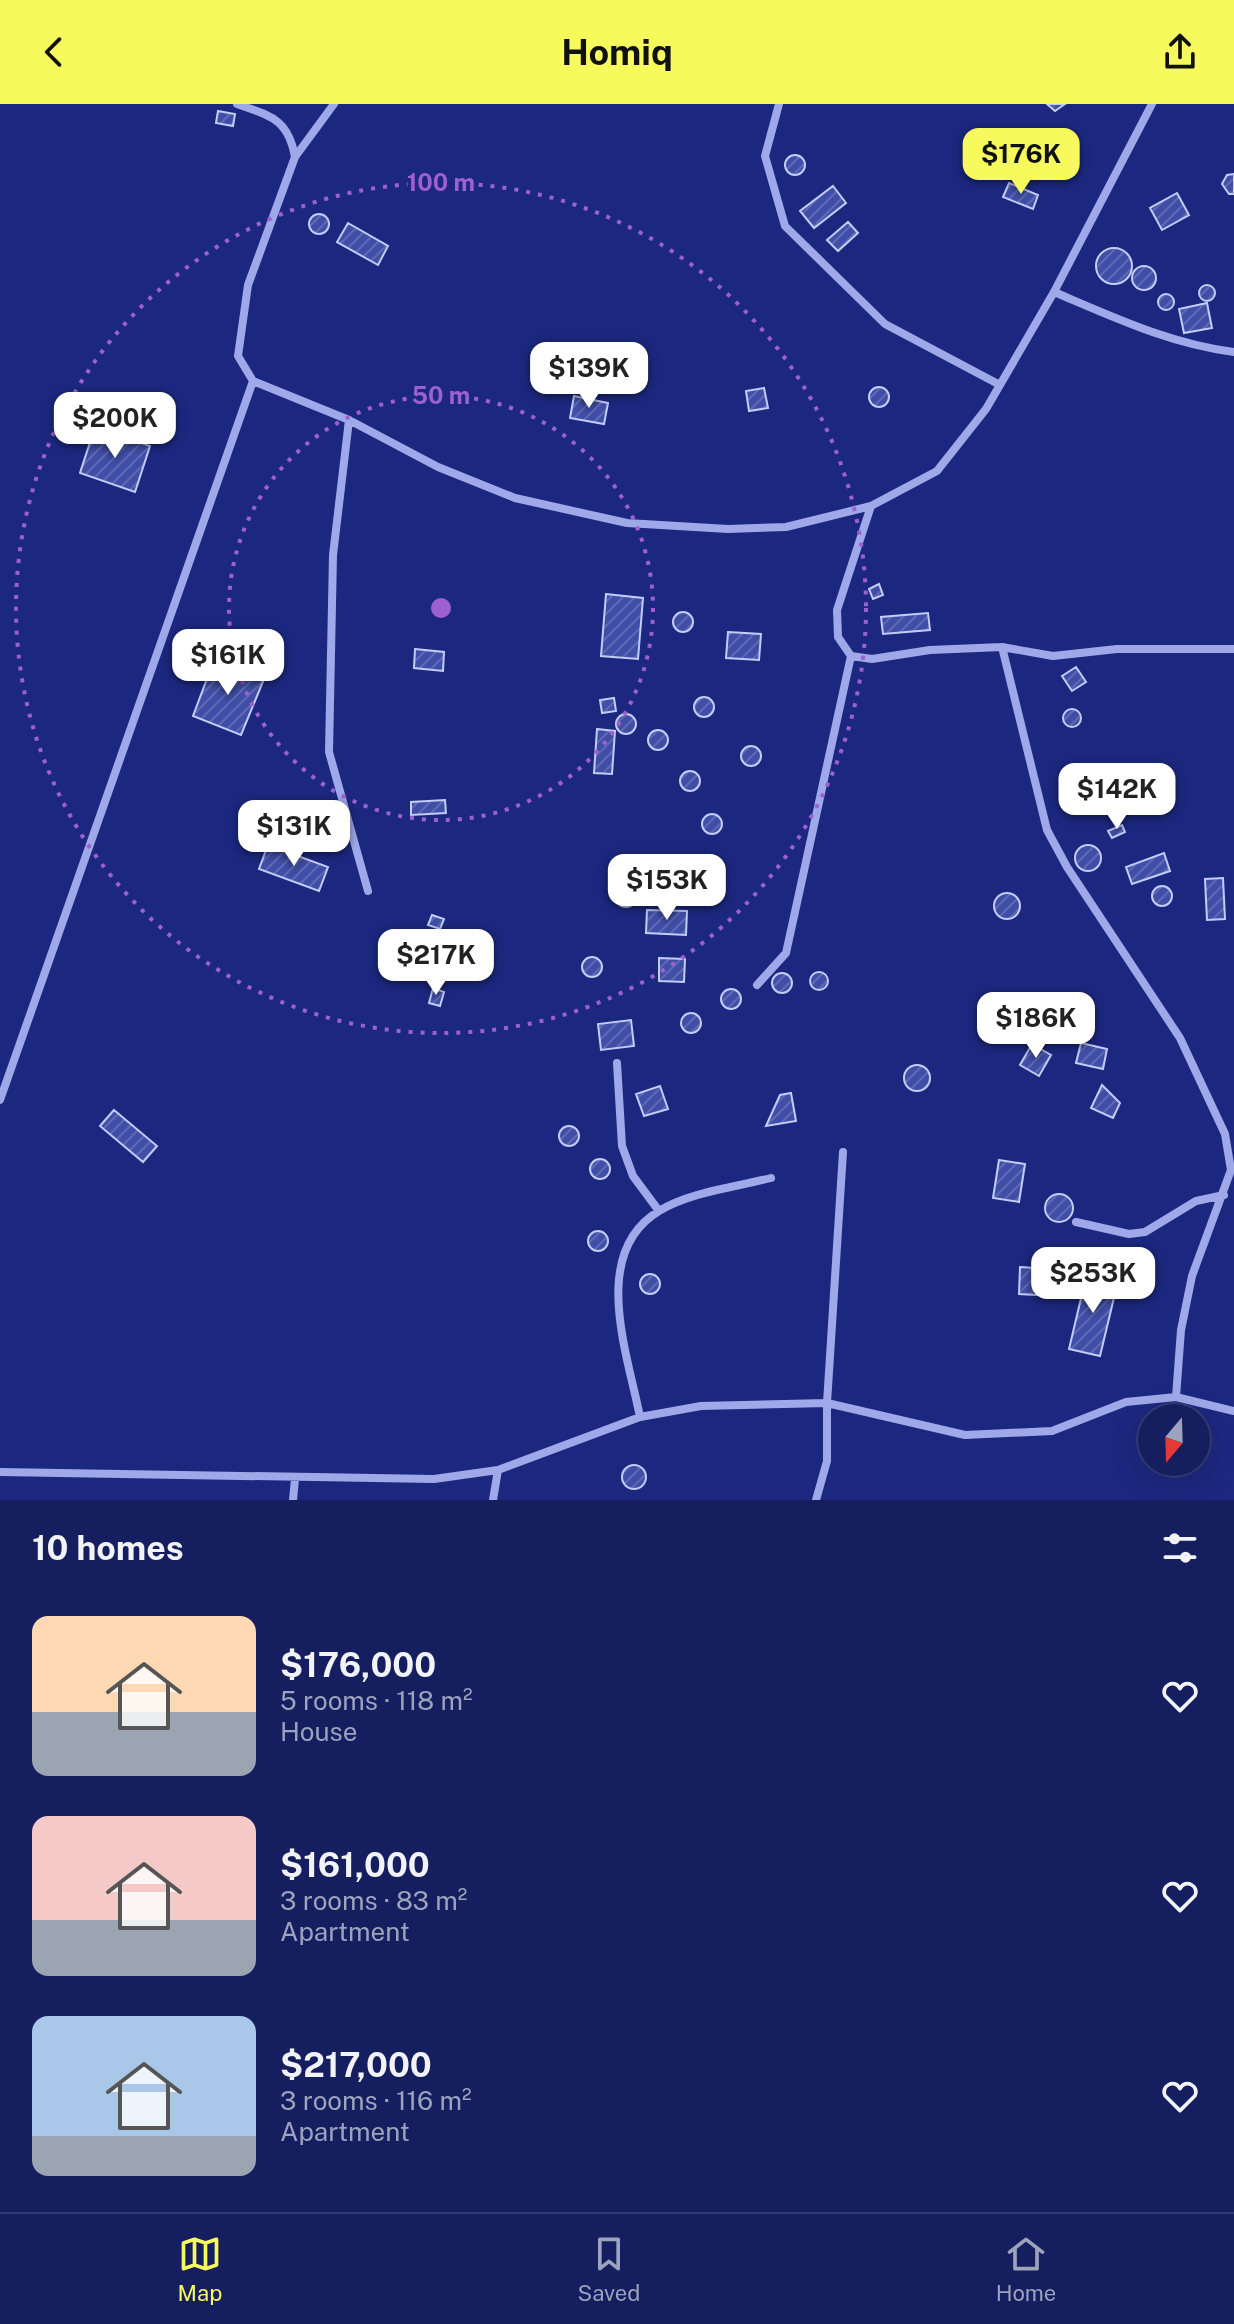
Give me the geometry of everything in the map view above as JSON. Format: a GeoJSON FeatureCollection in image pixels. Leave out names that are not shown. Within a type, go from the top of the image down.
{"type":"FeatureCollection","features":[{"type":"Feature","properties":{"kind":"street"},"geometry":{"type":"LineString","coordinates":[[237,104],[278,119],[292,139],[295,157]]}},
{"type":"Feature","properties":{"kind":"street"},"geometry":{"type":"LineString","coordinates":[[334,104],[295,157],[248,285],[238,356],[253,381],[349,420],[438,467],[515,498],[627,523],[728,529],[786,527],[871,506],[937,471],[986,409],[1054,292],[1152,104]]}},
{"type":"Feature","properties":{"kind":"street"},"geometry":{"type":"LineString","coordinates":[[779,104],[765,156],[785,226],[885,324],[1000,385]]}},
{"type":"Feature","properties":{"kind":"street"},"geometry":{"type":"LineString","coordinates":[[1054,292],[1140,329],[1203,348],[1234,352]]}},
{"type":"Feature","properties":{"kind":"street"},"geometry":{"type":"LineString","coordinates":[[0,1100],[253,381]]}},
{"type":"Feature","properties":{"kind":"street"},"geometry":{"type":"LineString","coordinates":[[349,420],[333,555],[329,752],[368,891]]}},
{"type":"Feature","properties":{"kind":"street"},"geometry":{"type":"LineString","coordinates":[[757,985],[786,953],[851,656],[838,637],[837,610],[871,506]]}},
{"type":"Feature","properties":{"kind":"street"},"geometry":{"type":"LineString","coordinates":[[851,656],[872,659],[930,650],[1002,647],[1053,656],[1117,649],[1234,649]]}},
{"type":"Feature","properties":{"kind":"street"},"geometry":{"type":"LineString","coordinates":[[1002,647],[1047,830],[1067,867],[1180,1038],[1225,1134],[1231,1170],[1192,1276],[1181,1330],[1176,1397]]}},
{"type":"Feature","properties":{"kind":"street"},"geometry":{"type":"LineString","coordinates":[[617,1063],[622,1146],[633,1176],[659,1211]]}},
{"type":"Feature","properties":{"kind":"street"},"geometry":{"type":"LineString","coordinates":[[816,1500],[827,1461],[827,1403],[843,1152]]}},
{"type":"Feature","properties":{"kind":"street"},"geometry":{"type":"LineString","coordinates":[[640,1417],[617,1300],[624,1252],[640,1228],[659,1211],[771,1178]]}},
{"type":"Feature","properties":{"kind":"street"},"geometry":{"type":"LineString","coordinates":[[1076,1222],[1119,1233],[1145,1232],[1196,1201],[1224,1195]]}},
{"type":"Feature","properties":{"kind":"street"},"geometry":{"type":"LineString","coordinates":[[0,1472],[434,1479],[498,1470],[640,1417],[701,1406],[827,1403],[965,1435],[1052,1431],[1126,1402],[1176,1397],[1234,1411]]}},
{"type":"Feature","properties":{"kind":"street"},"geometry":{"type":"LineString","coordinates":[[493,1500],[498,1470]]}},
{"type":"Feature","properties":{"kind":"street"},"geometry":{"type":"LineString","coordinates":[[293,1500],[295,1479]]}},
{"type":"Feature","properties":{"kind":"building"},"geometry":{"type":"Polygon","coordinates":[[[1047,104],[1065,104],[1055,111],[1047,104]]]}},
{"type":"Feature","properties":{"kind":"building"},"geometry":{"type":"Polygon","coordinates":[[[218,111],[235,114],[233,126],[216,123],[218,111]]]}},
{"type":"Feature","properties":{"kind":"building"},"geometry":{"type":"Polygon","coordinates":[[[795,155],[802,158],[805,165],[802,172],[795,175],[788,172],[785,165],[788,158],[795,155]]]}},
{"type":"Feature","properties":{"kind":"building"},"geometry":{"type":"Polygon","coordinates":[[[1234,174],[1234,194],[1229,194],[1222,184],[1227,175],[1234,174]]]}},
{"type":"Feature","properties":{"kind":"building"},"geometry":{"type":"Polygon","coordinates":[[[1009,183],[1038,195],[1033,209],[1003,197],[1009,183]]]}},
{"type":"Feature","properties":{"kind":"building"},"geometry":{"type":"Polygon","coordinates":[[[833,186],[846,203],[814,228],[800,211],[833,186]]]}},
{"type":"Feature","properties":{"kind":"building"},"geometry":{"type":"Polygon","coordinates":[[[1177,193],[1189,215],[1162,230],[1150,208],[1177,193]]]}},
{"type":"Feature","properties":{"kind":"building"},"geometry":{"type":"Polygon","coordinates":[[[319,214],[326,217],[329,224],[326,231],[319,234],[312,231],[309,224],[312,217],[319,214]]]}},
{"type":"Feature","properties":{"kind":"building"},"geometry":{"type":"Polygon","coordinates":[[[848,222],[858,233],[838,251],[827,240],[848,222]]]}},
{"type":"Feature","properties":{"kind":"building"},"geometry":{"type":"Polygon","coordinates":[[[348,223],[388,246],[378,265],[337,242],[348,223]]]}},
{"type":"Feature","properties":{"kind":"building"},"geometry":{"type":"Polygon","coordinates":[[[1114,248],[1127,253],[1132,266],[1127,279],[1114,284],[1101,279],[1096,266],[1101,253],[1114,248]]]}},
{"type":"Feature","properties":{"kind":"building"},"geometry":{"type":"Polygon","coordinates":[[[1144,266],[1153,269],[1156,278],[1153,287],[1144,290],[1135,287],[1132,278],[1135,269],[1144,266]]]}},
{"type":"Feature","properties":{"kind":"building"},"geometry":{"type":"Polygon","coordinates":[[[1204,285],[1210,285],[1215,293],[1213,299],[1204,301],[1199,296],[1199,290],[1204,285]]]}},
{"type":"Feature","properties":{"kind":"building"},"geometry":{"type":"Polygon","coordinates":[[[1163,294],[1169,294],[1174,302],[1172,308],[1163,310],[1158,305],[1158,299],[1163,294]]]}},
{"type":"Feature","properties":{"kind":"building"},"geometry":{"type":"Polygon","coordinates":[[[1207,303],[1212,328],[1184,333],[1179,309],[1207,303]]]}},
{"type":"Feature","properties":{"kind":"building"},"geometry":{"type":"Polygon","coordinates":[[[879,387],[886,390],[889,397],[886,404],[879,407],[872,404],[869,397],[872,390],[879,387]]]}},
{"type":"Feature","properties":{"kind":"building"},"geometry":{"type":"Polygon","coordinates":[[[764,388],[768,408],[749,411],[746,391],[764,388]]]}},
{"type":"Feature","properties":{"kind":"building"},"geometry":{"type":"Polygon","coordinates":[[[574,396],[608,403],[604,424],[570,418],[574,396]]]}},
{"type":"Feature","properties":{"kind":"building"},"geometry":{"type":"Polygon","coordinates":[[[95,427],[150,446],[135,492],[80,473],[95,427]]]}},
{"type":"Feature","properties":{"kind":"building"},"geometry":{"type":"Polygon","coordinates":[[[879,584],[883,595],[873,599],[869,589],[879,584]]]}},
{"type":"Feature","properties":{"kind":"building"},"geometry":{"type":"Polygon","coordinates":[[[606,594],[643,598],[638,659],[601,656],[606,594]]]}},
{"type":"Feature","properties":{"kind":"building"},"geometry":{"type":"Polygon","coordinates":[[[683,612],[690,615],[693,622],[690,629],[683,632],[676,629],[673,622],[676,615],[683,612]]]}},
{"type":"Feature","properties":{"kind":"building"},"geometry":{"type":"Polygon","coordinates":[[[928,613],[930,630],[883,634],[881,617],[928,613]]]}},
{"type":"Feature","properties":{"kind":"building"},"geometry":{"type":"Polygon","coordinates":[[[728,632],[761,634],[759,660],[726,658],[728,632]]]}},
{"type":"Feature","properties":{"kind":"building"},"geometry":{"type":"Polygon","coordinates":[[[415,649],[444,652],[443,671],[414,668],[415,649]]]}},
{"type":"Feature","properties":{"kind":"building"},"geometry":{"type":"Polygon","coordinates":[[[214,660],[264,679],[241,735],[193,716],[214,660]]]}},
{"type":"Feature","properties":{"kind":"building"},"geometry":{"type":"Polygon","coordinates":[[[1076,667],[1086,682],[1072,691],[1062,676],[1076,667]]]}},
{"type":"Feature","properties":{"kind":"building"},"geometry":{"type":"Polygon","coordinates":[[[704,697],[711,700],[714,707],[711,714],[704,717],[697,714],[694,707],[697,700],[704,697]]]}},
{"type":"Feature","properties":{"kind":"building"},"geometry":{"type":"Polygon","coordinates":[[[614,698],[616,711],[602,713],[600,700],[614,698]]]}},
{"type":"Feature","properties":{"kind":"building"},"geometry":{"type":"Polygon","coordinates":[[[1072,709],[1081,718],[1072,727],[1063,718],[1072,709]]]}},
{"type":"Feature","properties":{"kind":"building"},"geometry":{"type":"Polygon","coordinates":[[[626,714],[633,717],[636,724],[633,731],[626,734],[619,731],[616,724],[619,717],[626,714]]]}},
{"type":"Feature","properties":{"kind":"building"},"geometry":{"type":"Polygon","coordinates":[[[597,729],[615,731],[612,774],[594,773],[597,729]]]}},
{"type":"Feature","properties":{"kind":"building"},"geometry":{"type":"Polygon","coordinates":[[[658,730],[665,733],[668,740],[665,747],[658,750],[651,747],[648,740],[651,733],[658,730]]]}},
{"type":"Feature","properties":{"kind":"building"},"geometry":{"type":"Polygon","coordinates":[[[751,746],[758,749],[761,756],[758,763],[751,766],[744,763],[741,756],[744,749],[751,746]]]}},
{"type":"Feature","properties":{"kind":"building"},"geometry":{"type":"Polygon","coordinates":[[[690,771],[697,774],[700,781],[697,788],[690,791],[683,788],[680,781],[683,774],[690,771]]]}},
{"type":"Feature","properties":{"kind":"building"},"geometry":{"type":"Polygon","coordinates":[[[445,800],[446,813],[411,815],[411,802],[445,800]]]}},
{"type":"Feature","properties":{"kind":"building"},"geometry":{"type":"Polygon","coordinates":[[[712,814],[719,817],[722,824],[719,831],[712,834],[705,831],[702,824],[705,817],[712,814]]]}},
{"type":"Feature","properties":{"kind":"building"},"geometry":{"type":"Polygon","coordinates":[[[1122,825],[1125,832],[1112,838],[1108,831],[1122,825]]]}},
{"type":"Feature","properties":{"kind":"building"},"geometry":{"type":"Polygon","coordinates":[[[268,845],[328,867],[319,891],[259,869],[268,845]]]}},
{"type":"Feature","properties":{"kind":"building"},"geometry":{"type":"Polygon","coordinates":[[[1088,845],[1097,849],[1101,858],[1097,867],[1088,871],[1079,867],[1075,858],[1079,849],[1088,845]]]}},
{"type":"Feature","properties":{"kind":"building"},"geometry":{"type":"Polygon","coordinates":[[[1164,853],[1170,871],[1132,884],[1126,867],[1164,853]]]}},
{"type":"Feature","properties":{"kind":"building"},"geometry":{"type":"Polygon","coordinates":[[[684,857],[706,857],[706,878],[684,877],[684,857]]]}},
{"type":"Feature","properties":{"kind":"building"},"geometry":{"type":"Polygon","coordinates":[[[1223,878],[1225,919],[1207,920],[1205,879],[1223,878]]]}},
{"type":"Feature","properties":{"kind":"building"},"geometry":{"type":"Polygon","coordinates":[[[1162,886],[1169,889],[1172,896],[1169,903],[1162,906],[1155,903],[1152,896],[1155,889],[1162,886]]]}},
{"type":"Feature","properties":{"kind":"building"},"geometry":{"type":"Polygon","coordinates":[[[626,887],[633,890],[636,897],[633,904],[626,907],[619,904],[616,897],[619,890],[626,887]]]}},
{"type":"Feature","properties":{"kind":"building"},"geometry":{"type":"Polygon","coordinates":[[[1007,893],[1016,897],[1020,906],[1016,915],[1007,919],[998,915],[994,906],[998,897],[1007,893]]]}},
{"type":"Feature","properties":{"kind":"building"},"geometry":{"type":"Polygon","coordinates":[[[647,910],[687,911],[686,935],[646,933],[647,910]]]}},
{"type":"Feature","properties":{"kind":"building"},"geometry":{"type":"Polygon","coordinates":[[[432,915],[444,919],[440,929],[428,925],[432,915]]]}},
{"type":"Feature","properties":{"kind":"building"},"geometry":{"type":"Polygon","coordinates":[[[592,957],[599,960],[602,967],[599,974],[592,977],[585,974],[582,967],[585,960],[592,957]]]}},
{"type":"Feature","properties":{"kind":"building"},"geometry":{"type":"Polygon","coordinates":[[[659,958],[685,959],[684,982],[659,981],[659,958]]]}},
{"type":"Feature","properties":{"kind":"building"},"geometry":{"type":"Polygon","coordinates":[[[815,972],[823,972],[828,981],[826,988],[815,990],[810,985],[810,977],[815,972]]]}},
{"type":"Feature","properties":{"kind":"building"},"geometry":{"type":"Polygon","coordinates":[[[782,973],[789,976],[792,983],[789,990],[782,993],[775,990],[772,983],[775,976],[782,973]]]}},
{"type":"Feature","properties":{"kind":"building"},"geometry":{"type":"Polygon","coordinates":[[[433,988],[444,992],[440,1006],[429,1003],[433,988]]]}},
{"type":"Feature","properties":{"kind":"building"},"geometry":{"type":"Polygon","coordinates":[[[731,989],[738,992],[741,999],[738,1006],[731,1009],[724,1006],[721,999],[724,992],[731,989]]]}},
{"type":"Feature","properties":{"kind":"building"},"geometry":{"type":"Polygon","coordinates":[[[691,1013],[698,1016],[701,1023],[698,1030],[691,1033],[684,1030],[681,1023],[684,1016],[691,1013]]]}},
{"type":"Feature","properties":{"kind":"building"},"geometry":{"type":"Polygon","coordinates":[[[631,1020],[634,1046],[601,1050],[598,1024],[631,1020]]]}},
{"type":"Feature","properties":{"kind":"building"},"geometry":{"type":"Polygon","coordinates":[[[1081,1043],[1107,1049],[1103,1069],[1076,1063],[1081,1043]]]}},
{"type":"Feature","properties":{"kind":"building"},"geometry":{"type":"Polygon","coordinates":[[[1032,1044],[1051,1055],[1039,1076],[1020,1065],[1032,1044]]]}},
{"type":"Feature","properties":{"kind":"building"},"geometry":{"type":"Polygon","coordinates":[[[917,1065],[926,1069],[930,1078],[926,1087],[917,1091],[908,1087],[904,1078],[908,1069],[917,1065]]]}},
{"type":"Feature","properties":{"kind":"building"},"geometry":{"type":"Polygon","coordinates":[[[1102,1085],[1120,1103],[1113,1118],[1091,1108],[1102,1085]]]}},
{"type":"Feature","properties":{"kind":"building"},"geometry":{"type":"Polygon","coordinates":[[[660,1086],[668,1109],[644,1116],[636,1094],[660,1086]]]}},
{"type":"Feature","properties":{"kind":"building"},"geometry":{"type":"Polygon","coordinates":[[[791,1093],[796,1121],[766,1126],[780,1095],[791,1093]]]}},
{"type":"Feature","properties":{"kind":"building"},"geometry":{"type":"Polygon","coordinates":[[[114,1110],[157,1146],[143,1162],[100,1126],[114,1110]]]}},
{"type":"Feature","properties":{"kind":"building"},"geometry":{"type":"Polygon","coordinates":[[[569,1126],[576,1129],[579,1136],[576,1143],[569,1146],[562,1143],[559,1136],[562,1129],[569,1126]]]}},
{"type":"Feature","properties":{"kind":"building"},"geometry":{"type":"Polygon","coordinates":[[[600,1159],[607,1162],[610,1169],[607,1176],[600,1179],[593,1176],[590,1169],[593,1162],[600,1159]]]}},
{"type":"Feature","properties":{"kind":"building"},"geometry":{"type":"Polygon","coordinates":[[[999,1160],[1025,1164],[1019,1202],[993,1198],[999,1160]]]}},
{"type":"Feature","properties":{"kind":"building"},"geometry":{"type":"Polygon","coordinates":[[[1059,1194],[1069,1198],[1073,1208],[1069,1218],[1059,1222],[1049,1218],[1045,1208],[1049,1198],[1059,1194]]]}},
{"type":"Feature","properties":{"kind":"building"},"geometry":{"type":"Polygon","coordinates":[[[598,1231],[605,1234],[608,1241],[605,1248],[598,1251],[591,1248],[588,1241],[591,1234],[598,1231]]]}},
{"type":"Feature","properties":{"kind":"building"},"geometry":{"type":"Polygon","coordinates":[[[1020,1267],[1082,1271],[1072,1297],[1019,1294],[1020,1267]]]}},
{"type":"Feature","properties":{"kind":"building"},"geometry":{"type":"Polygon","coordinates":[[[1087,1273],[1118,1281],[1100,1356],[1069,1349],[1087,1273]]]}},
{"type":"Feature","properties":{"kind":"building"},"geometry":{"type":"Polygon","coordinates":[[[650,1274],[657,1277],[660,1284],[657,1291],[650,1294],[643,1291],[640,1284],[643,1277],[650,1274]]]}},
{"type":"Feature","properties":{"kind":"building"},"geometry":{"type":"Polygon","coordinates":[[[634,1465],[643,1468],[646,1477],[643,1486],[634,1489],[625,1486],[622,1477],[625,1468],[634,1465]]]}}]}
